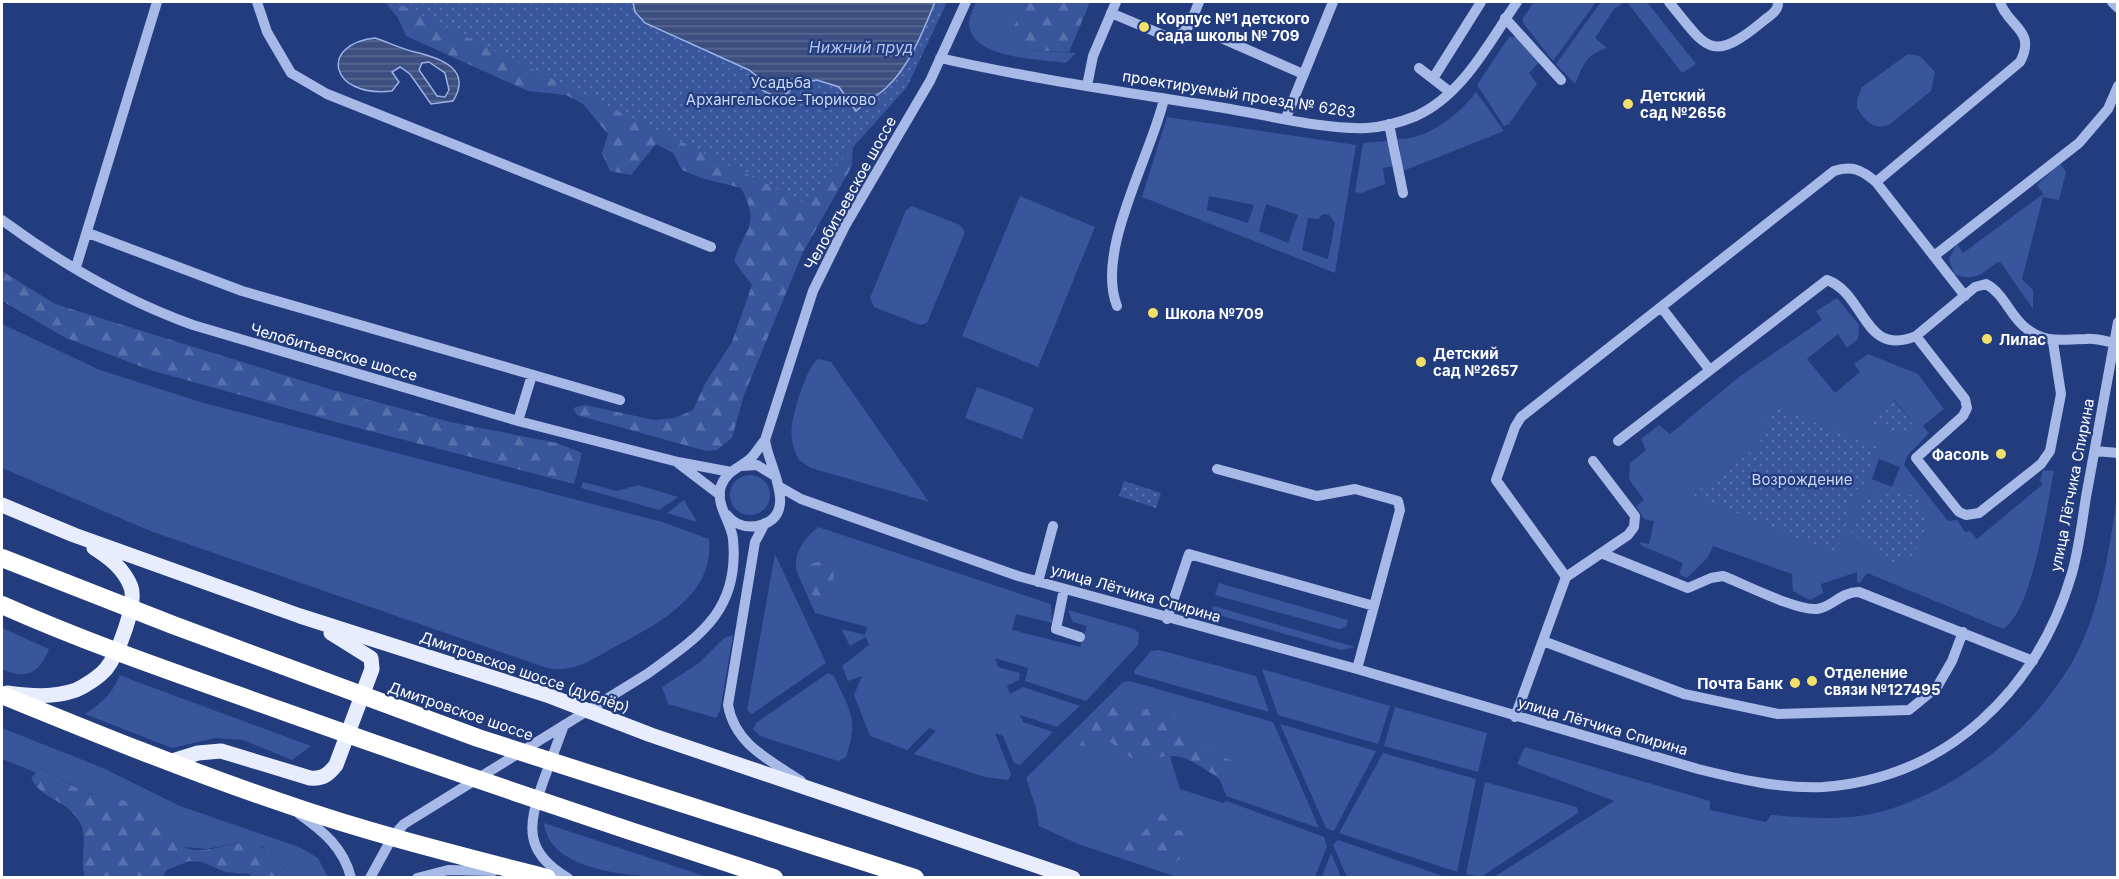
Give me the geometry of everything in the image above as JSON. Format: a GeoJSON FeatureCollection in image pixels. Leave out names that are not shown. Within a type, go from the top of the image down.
{"type":"FeatureCollection","features":[{"type":"Feature","properties":{"kind":"highway","name":"Дмитровское шоссе"},"geometry":{"type":"LineString","coordinates":[[2,558],[173,625],[478,738],[915,878]]}},
{"type":"Feature","properties":{"kind":"highway"},"geometry":{"type":"LineString","coordinates":[[2,605],[142,661],[520,795],[774,878]]}},
{"type":"Feature","properties":{"kind":"highway"},"geometry":{"type":"LineString","coordinates":[[2,694],[169,762],[284,804],[547,878]]}},
{"type":"Feature","properties":{"kind":"main road","name":"Дмитровское шоссе (дублёр)"},"geometry":{"type":"LineString","coordinates":[[2,506],[74,535],[300,616],[588,710],[651,735],[1073,878]]}},
{"type":"Feature","properties":{"kind":"main road"},"geometry":{"type":"LineString","coordinates":[[2,694],[41,697],[77,689],[105,669],[113,657],[134,602],[131,589],[118,565],[74,535]]}},
{"type":"Feature","properties":{"kind":"main road"},"geometry":{"type":"LineString","coordinates":[[169,762],[198,753],[221,751],[310,778],[319,779],[328,775],[336,765],[372,669],[371,658],[300,616]]}},
{"type":"Feature","properties":{"kind":"street"},"geometry":{"type":"LineString","coordinates":[[76,267],[157,2]]}},
{"type":"Feature","properties":{"kind":"street"},"geometry":{"type":"LineString","coordinates":[[257,2],[267,32],[291,73],[327,94],[711,247]]}},
{"type":"Feature","properties":{"kind":"street","name":"Челобитьевское шоссе"},"geometry":{"type":"LineString","coordinates":[[678,462],[720,495],[723,482],[765,440],[775,415],[787,365],[813,291],[845,226],[930,81],[966,2]]}},
{"type":"Feature","properties":{"kind":"street"},"geometry":{"type":"LineString","coordinates":[[1087,86],[1093,56],[1116,2]]}},
{"type":"Feature","properties":{"kind":"street"},"geometry":{"type":"LineString","coordinates":[[1111,13],[1168,37],[1178,37],[1186,31],[1199,2]]}},
{"type":"Feature","properties":{"kind":"street"},"geometry":{"type":"LineString","coordinates":[[1286,117],[1333,2]]}},
{"type":"Feature","properties":{"kind":"street"},"geometry":{"type":"LineString","coordinates":[[1434,77],[1481,2]]}},
{"type":"Feature","properties":{"kind":"street","name":"проектируемый проезд № 6263"},"geometry":{"type":"LineString","coordinates":[[940,58],[1087,86],[1354,128],[1389,124],[1416,116],[1450,92],[1462,81],[1517,2]]}},
{"type":"Feature","properties":{"kind":"street"},"geometry":{"type":"LineString","coordinates":[[1669,2],[1699,39],[1708,44],[1725,47],[1734,44],[1775,11],[1778,2]]}},
{"type":"Feature","properties":{"kind":"street"},"geometry":{"type":"LineString","coordinates":[[1876,182],[2020,62],[2026,44],[2024,36],[2000,2]]}},
{"type":"Feature","properties":{"kind":"street"},"geometry":{"type":"LineString","coordinates":[[2112,2],[2118,9]]}},
{"type":"Feature","properties":{"kind":"street"},"geometry":{"type":"LineString","coordinates":[[1505,18],[1561,80]]}},
{"type":"Feature","properties":{"kind":"street"},"geometry":{"type":"LineString","coordinates":[[1221,38],[1304,74]]}},
{"type":"Feature","properties":{"kind":"street"},"geometry":{"type":"LineString","coordinates":[[1419,68],[1434,77],[1450,92]]}},
{"type":"Feature","properties":{"kind":"street"},"geometry":{"type":"LineString","coordinates":[[1934,256],[2079,143],[2108,109],[2118,86]]}},
{"type":"Feature","properties":{"kind":"street"},"geometry":{"type":"LineString","coordinates":[[1117,306],[1113,295],[1113,247],[1151,143],[1164,99]]}},
{"type":"Feature","properties":{"kind":"street"},"geometry":{"type":"LineString","coordinates":[[1389,124],[1403,193]]}},
{"type":"Feature","properties":{"kind":"street"},"geometry":{"type":"LineString","coordinates":[[1566,577],[1496,480],[1515,427],[1521,417],[1834,171],[1848,166],[1864,172],[1876,182],[1965,296]]}},
{"type":"Feature","properties":{"kind":"street","name":"Челобитьевское шоссе"},"geometry":{"type":"LineString","coordinates":[[2,220],[76,267],[152,309],[193,325],[518,420],[678,462],[736,469],[762,467],[775,476]]}},
{"type":"Feature","properties":{"kind":"street"},"geometry":{"type":"LineString","coordinates":[[88,233],[242,291],[620,400]]}},
{"type":"Feature","properties":{"kind":"street"},"geometry":{"type":"LineString","coordinates":[[1618,441],[1827,280],[1840,287],[1880,337],[1894,342],[1916,336],[1976,287],[1986,284],[1995,289],[2025,328],[2053,342],[2088,338],[2114,342]]}},
{"type":"Feature","properties":{"kind":"street"},"geometry":{"type":"LineString","coordinates":[[1661,307],[1709,369]]}},
{"type":"Feature","properties":{"kind":"street","name":"улица Лётчика Спирина"},"geometry":{"type":"LineString","coordinates":[[780,487],[801,499],[1038,582],[1357,669],[1515,717],[1742,779],[1822,787],[1875,778],[1925,759],[1947,746],[1999,705],[2020,682],[2052,625],[2072,573],[2118,322]]}},
{"type":"Feature","properties":{"kind":"street"},"geometry":{"type":"LineString","coordinates":[[1916,336],[1965,399],[1967,408],[1963,416],[1916,459],[1959,512],[1966,515],[1979,513],[2041,464],[2050,451],[2061,394],[2053,342]]}},
{"type":"Feature","properties":{"kind":"street"},"geometry":{"type":"LineString","coordinates":[[518,420],[532,375]]}},
{"type":"Feature","properties":{"kind":"street"},"geometry":{"type":"LineString","coordinates":[[765,440],[782,494],[778,510]]}},
{"type":"Feature","properties":{"kind":"street"},"geometry":{"type":"LineString","coordinates":[[2095,451],[2118,453]]}},
{"type":"Feature","properties":{"kind":"street"},"geometry":{"type":"LineString","coordinates":[[1515,717],[1566,577],[1628,536],[1634,527],[1635,516],[1593,461]]}},
{"type":"Feature","properties":{"kind":"street"},"geometry":{"type":"LineString","coordinates":[[1217,469],[1317,496],[1355,489],[1398,501],[1400,510],[1357,669]]}},
{"type":"Feature","properties":{"kind":"street"},"geometry":{"type":"LineString","coordinates":[[370,878],[393,836],[404,824],[423,810],[680,652],[708,627],[726,595],[730,575],[733,540],[720,495]]}},
{"type":"Feature","properties":{"kind":"street"},"geometry":{"type":"LineString","coordinates":[[801,499],[778,510],[765,523],[755,542],[728,705],[731,722],[751,747],[814,790]]}},
{"type":"Feature","properties":{"kind":"street"},"geometry":{"type":"LineString","coordinates":[[723,509],[730,519],[741,525],[753,526],[765,523]]}},
{"type":"Feature","properties":{"kind":"street"},"geometry":{"type":"LineString","coordinates":[[1038,582],[1053,525]]}},
{"type":"Feature","properties":{"kind":"street"},"geometry":{"type":"LineString","coordinates":[[1167,619],[1189,554],[1374,606]]}},
{"type":"Feature","properties":{"kind":"street"},"geometry":{"type":"LineString","coordinates":[[1601,554],[1688,588],[1711,578],[1724,576],[1803,608],[1818,609],[1847,592],[1859,592],[2033,661]]}},
{"type":"Feature","properties":{"kind":"street"},"geometry":{"type":"LineString","coordinates":[[1064,589],[1056,628],[1080,636]]}},
{"type":"Feature","properties":{"kind":"street"},"geometry":{"type":"LineString","coordinates":[[1543,641],[1684,694],[1778,714],[1909,710],[1937,687],[1952,661],[1963,632]]}},
{"type":"Feature","properties":{"kind":"street"},"geometry":{"type":"LineString","coordinates":[[564,725],[532,813],[531,831],[533,843],[541,855],[568,878]]}},
{"type":"Feature","properties":{"kind":"street"},"geometry":{"type":"LineString","coordinates":[[284,804],[333,842],[348,862],[351,878]]}},
{"type":"Feature","properties":{"kind":"street"},"geometry":{"type":"LineString","coordinates":[[417,878],[448,870],[522,871]]}},
{"type":"Feature","properties":{"kind":"green space"},"geometry":{"type":"Polygon","coordinates":[[[385,2],[613,2],[854,119],[852,166],[803,252],[744,395],[732,438],[717,450],[706,451],[577,415],[573,408],[585,405],[654,420],[675,418],[693,410],[705,384],[732,342],[752,285],[734,261],[750,219],[750,211],[741,188],[701,178],[682,170],[673,153],[656,144],[631,175],[610,171],[602,153],[608,134],[583,104],[566,95],[528,91],[406,36],[398,18],[385,2]]]}},
{"type":"Feature","properties":{"kind":"green space","name":"Усадьба Архангельское-Тюриково"},"geometry":{"type":"Polygon","coordinates":[[[395,2],[947,2],[907,87],[804,202],[395,2]]]}},
{"type":"Feature","properties":{"kind":"green space"},"geometry":{"type":"Polygon","coordinates":[[[976,2],[1026,2],[1027,6],[1012,28],[1027,50],[1076,53],[1066,63],[1024,58],[993,51],[973,36],[969,21],[976,2]]]}},
{"type":"Feature","properties":{"kind":"green space"},"geometry":{"type":"Polygon","coordinates":[[[1026,2],[1090,2],[1069,52],[1027,50],[1012,28],[1027,6],[1026,2]]]}},
{"type":"Feature","properties":{"kind":"green space"},"geometry":{"type":"Polygon","coordinates":[[[1534,2],[1596,2],[1553,61],[1523,23],[1523,18],[1534,2]]]}},
{"type":"Feature","properties":{"kind":"green space"},"geometry":{"type":"Polygon","coordinates":[[[1601,2],[1625,2],[1614,9],[1595,38],[1607,48],[1590,57],[1575,84],[1556,64],[1601,2]]]}},
{"type":"Feature","properties":{"kind":"green space"},"geometry":{"type":"Polygon","coordinates":[[[1627,2],[1647,2],[1696,64],[1682,73],[1627,2]]]}},
{"type":"Feature","properties":{"kind":"green space"},"geometry":{"type":"Polygon","coordinates":[[[1509,37],[1516,37],[1539,62],[1529,73],[1537,84],[1509,124],[1504,126],[1477,85],[1509,37]]]}},
{"type":"Feature","properties":{"kind":"green space"},"geometry":{"type":"Polygon","coordinates":[[[1908,54],[1920,56],[1935,72],[1931,91],[1889,125],[1878,126],[1870,123],[1857,108],[1857,100],[1862,87],[1908,54]]]}},
{"type":"Feature","properties":{"kind":"green space"},"geometry":{"type":"Polygon","coordinates":[[[1476,92],[1504,131],[1403,171],[1398,139],[1420,135],[1442,124],[1461,109],[1476,92]]]}},
{"type":"Feature","properties":{"kind":"green space"},"geometry":{"type":"Polygon","coordinates":[[[1167,117],[1356,145],[1335,273],[1142,197],[1167,117]],[[1209,196],[1207,210],[1248,223],[1254,205],[1209,196]],[[1266,204],[1259,231],[1288,243],[1298,215],[1266,204]],[[1323,214],[1318,219],[1308,218],[1302,250],[1328,259],[1335,223],[1329,215],[1323,214]]]}},
{"type":"Feature","properties":{"kind":"green space"},"geometry":{"type":"Polygon","coordinates":[[[1388,141],[1395,166],[1383,168],[1385,184],[1361,193],[1355,192],[1363,143],[1388,141]]]}},
{"type":"Feature","properties":{"kind":"green space"},"geometry":{"type":"Polygon","coordinates":[[[2060,163],[2066,172],[2059,200],[2043,197],[2022,279],[2033,290],[2033,309],[2001,263],[1997,262],[1978,276],[1967,277],[1954,274],[1949,259],[1957,244],[1963,253],[2043,194],[2037,185],[2060,163]]]}},
{"type":"Feature","properties":{"kind":"green space"},"geometry":{"type":"Polygon","coordinates":[[[1020,196],[1095,227],[1038,367],[962,336],[1020,196]]]}},
{"type":"Feature","properties":{"kind":"green space"},"geometry":{"type":"Polygon","coordinates":[[[912,206],[960,225],[965,232],[927,323],[920,325],[874,307],[870,298],[906,210],[912,206]]]}},
{"type":"Feature","properties":{"kind":"green space"},"geometry":{"type":"Polygon","coordinates":[[[2,271],[55,304],[326,388],[450,422],[557,443],[582,453],[574,484],[347,425],[150,370],[66,338],[2,301],[2,271]]]}},
{"type":"Feature","properties":{"kind":"green space"},"geometry":{"type":"Polygon","coordinates":[[[1837,298],[1859,325],[1858,339],[1847,348],[1838,334],[1807,359],[1835,393],[1860,372],[1854,364],[1868,354],[1918,374],[1944,409],[1923,426],[1929,433],[1907,456],[1904,465],[1948,521],[1957,520],[1965,532],[1970,531],[1977,539],[2043,484],[2040,481],[2043,470],[2054,471],[2030,581],[2013,619],[2003,629],[1867,573],[1860,583],[1857,582],[1857,572],[1821,584],[1823,593],[1810,600],[1793,591],[1792,574],[1713,546],[1708,557],[1687,578],[1679,574],[1683,563],[1642,546],[1639,542],[1649,544],[1654,521],[1644,519],[1636,506],[1644,500],[1629,479],[1630,463],[1646,450],[1641,439],[1659,425],[1670,434],[1739,377],[1822,320],[1816,311],[1837,298]],[[1895,400],[1867,421],[1917,428],[1895,400]],[[1759,445],[1693,495],[1849,509],[1857,489],[1759,445]],[[1879,459],[1872,479],[1892,487],[1900,467],[1879,459]]]}},
{"type":"Feature","properties":{"kind":"green space"},"geometry":{"type":"Polygon","coordinates":[[[2,324],[100,370],[204,403],[662,522],[709,539],[708,559],[703,577],[693,592],[665,618],[582,664],[566,669],[556,669],[547,668],[153,532],[2,468],[2,324]]]}},
{"type":"Feature","properties":{"kind":"green space"},"geometry":{"type":"Polygon","coordinates":[[[818,359],[831,362],[929,502],[811,468],[799,460],[792,442],[792,424],[805,379],[818,359]]]}},
{"type":"Feature","properties":{"kind":"green space"},"geometry":{"type":"Polygon","coordinates":[[[977,387],[1034,408],[1022,439],[965,418],[977,387]]]}},
{"type":"Feature","properties":{"kind":"green space"},"geometry":{"type":"Polygon","coordinates":[[[1894,400],[1917,428],[1907,436],[1867,421],[1894,400]]]}},
{"type":"Feature","properties":{"kind":"green space","name":"Возрождение"},"geometry":{"type":"Polygon","coordinates":[[[1774,407],[1878,447],[1862,488],[1857,489],[1849,509],[1851,512],[1835,553],[1693,495],[1759,445],[1774,407]]]}},
{"type":"Feature","properties":{"kind":"green space"},"geometry":{"type":"Polygon","coordinates":[[[750,475],[758,476],[764,481],[769,487],[769,503],[764,509],[758,514],[750,515],[742,514],[736,509],[731,503],[730,495],[731,487],[736,481],[742,476],[750,475]]]}},
{"type":"Feature","properties":{"kind":"green space"},"geometry":{"type":"Polygon","coordinates":[[[1124,481],[1161,493],[1156,508],[1119,496],[1124,481]]]}},
{"type":"Feature","properties":{"kind":"green space"},"geometry":{"type":"Polygon","coordinates":[[[583,482],[617,491],[638,485],[678,497],[659,510],[581,488],[583,482]]]}},
{"type":"Feature","properties":{"kind":"green space"},"geometry":{"type":"Polygon","coordinates":[[[1891,489],[1917,497],[1927,523],[1914,556],[1893,562],[1851,532],[1865,500],[1891,489]]]}},
{"type":"Feature","properties":{"kind":"green space"},"geometry":{"type":"Polygon","coordinates":[[[2117,499],[2117,877],[1494,877],[1614,801],[1517,764],[1525,747],[1710,801],[1710,810],[1766,822],[1771,815],[1840,818],[1867,815],[1910,802],[1940,788],[1995,752],[2041,706],[2061,680],[2077,653],[2098,597],[2117,499]]]}},
{"type":"Feature","properties":{"kind":"green space"},"geometry":{"type":"Polygon","coordinates":[[[684,500],[697,522],[667,513],[684,500]]]}},
{"type":"Feature","properties":{"kind":"green space"},"geometry":{"type":"Polygon","coordinates":[[[818,527],[1051,604],[1052,623],[1016,614],[1012,630],[1080,647],[1087,626],[1073,622],[1068,610],[1134,629],[1139,633],[1138,645],[1086,701],[1025,681],[1028,668],[995,658],[998,667],[1020,673],[1019,680],[1007,686],[1010,694],[1023,687],[1080,706],[1057,727],[1020,715],[1023,722],[1053,732],[1020,765],[1014,763],[1003,736],[995,733],[1011,774],[1008,780],[985,777],[914,754],[936,731],[929,728],[907,750],[870,736],[854,695],[862,676],[848,681],[842,666],[869,645],[866,637],[850,646],[841,629],[865,635],[867,627],[815,613],[797,572],[798,552],[804,541],[818,527]]]}},
{"type":"Feature","properties":{"kind":"green space"},"geometry":{"type":"Polygon","coordinates":[[[775,554],[826,663],[752,714],[747,710],[775,554]]]}},
{"type":"Feature","properties":{"kind":"green space"},"geometry":{"type":"Polygon","coordinates":[[[837,555],[830,599],[820,602],[811,593],[805,568],[837,555]]]}},
{"type":"Feature","properties":{"kind":"green space"},"geometry":{"type":"Polygon","coordinates":[[[1219,583],[1348,620],[1346,627],[1339,629],[1215,595],[1219,583]]]}},
{"type":"Feature","properties":{"kind":"green space"},"geometry":{"type":"Polygon","coordinates":[[[1213,606],[1355,647],[1341,650],[1212,613],[1213,606]]]}},
{"type":"Feature","properties":{"kind":"green space"},"geometry":{"type":"Polygon","coordinates":[[[2,628],[49,649],[36,669],[25,674],[18,674],[2,669],[2,628]]]}},
{"type":"Feature","properties":{"kind":"green space"},"geometry":{"type":"Polygon","coordinates":[[[733,635],[720,711],[716,718],[668,704],[662,687],[699,663],[724,638],[733,635]]]}},
{"type":"Feature","properties":{"kind":"green space"},"geometry":{"type":"Polygon","coordinates":[[[1159,650],[1256,676],[1269,712],[1135,674],[1134,671],[1151,651],[1159,650]]]}},
{"type":"Feature","properties":{"kind":"green space"},"geometry":{"type":"Polygon","coordinates":[[[1262,669],[1390,706],[1378,744],[1278,715],[1262,669]]]}},
{"type":"Feature","properties":{"kind":"green space"},"geometry":{"type":"Polygon","coordinates":[[[828,673],[834,676],[851,715],[852,733],[846,757],[838,761],[760,736],[753,729],[756,723],[828,673]]]}},
{"type":"Feature","properties":{"kind":"green space"},"geometry":{"type":"Polygon","coordinates":[[[120,675],[311,746],[292,760],[243,740],[215,738],[172,748],[85,714],[106,698],[120,675]]]}},
{"type":"Feature","properties":{"kind":"green space"},"geometry":{"type":"Polygon","coordinates":[[[1130,681],[1273,722],[1319,828],[1226,796],[1222,784],[1208,770],[1189,760],[1170,756],[1180,789],[1223,803],[1227,801],[1324,837],[1327,846],[1315,877],[1177,877],[1078,844],[1039,826],[1036,808],[1026,778],[1123,682],[1130,681]]]}},
{"type":"Feature","properties":{"kind":"green space"},"geometry":{"type":"Polygon","coordinates":[[[1159,704],[1171,706],[1182,729],[1190,738],[1213,747],[1222,757],[1233,761],[1242,770],[1235,780],[1219,777],[1192,761],[1176,756],[1138,760],[1124,754],[1108,740],[1088,755],[1078,748],[1101,709],[1123,706],[1147,709],[1159,704]]]}},
{"type":"Feature","properties":{"kind":"green space"},"geometry":{"type":"Polygon","coordinates":[[[1395,707],[1487,733],[1478,772],[1384,746],[1395,707]]]}},
{"type":"Feature","properties":{"kind":"green space"},"geometry":{"type":"Polygon","coordinates":[[[1280,724],[1376,751],[1334,831],[1326,828],[1280,724]]]}},
{"type":"Feature","properties":{"kind":"green space"},"geometry":{"type":"Polygon","coordinates":[[[2,728],[103,768],[180,806],[299,847],[318,858],[328,877],[286,877],[284,864],[263,847],[237,843],[207,849],[182,847],[170,842],[145,813],[123,801],[86,792],[41,769],[37,773],[2,759],[2,728]]]}},
{"type":"Feature","properties":{"kind":"green space"},"geometry":{"type":"Polygon","coordinates":[[[1383,753],[1476,779],[1457,872],[1339,833],[1383,753]]]}},
{"type":"Feature","properties":{"kind":"green space"},"geometry":{"type":"Polygon","coordinates":[[[40,769],[86,792],[113,797],[134,806],[151,817],[171,841],[182,847],[196,850],[243,843],[256,845],[269,851],[284,864],[286,877],[251,877],[250,874],[225,872],[202,862],[189,861],[167,870],[162,877],[85,877],[83,870],[84,840],[81,825],[71,811],[41,791],[36,785],[31,778],[40,769]]]}},
{"type":"Feature","properties":{"kind":"green space"},"geometry":{"type":"Polygon","coordinates":[[[1485,782],[1577,807],[1578,813],[1481,877],[1466,874],[1485,782]]]}},
{"type":"Feature","properties":{"kind":"green space"},"geometry":{"type":"Polygon","coordinates":[[[1161,813],[1171,819],[1177,830],[1190,832],[1194,844],[1175,863],[1119,850],[1114,845],[1124,838],[1136,840],[1161,813]]]}},
{"type":"Feature","properties":{"kind":"green space"},"geometry":{"type":"Polygon","coordinates":[[[544,823],[707,877],[635,875],[585,865],[565,855],[551,841],[544,823]]]}},
{"type":"Feature","properties":{"kind":"green space"},"geometry":{"type":"Polygon","coordinates":[[[1338,840],[1442,877],[1347,877],[1333,845],[1338,840]]]}},
{"type":"Feature","properties":{"kind":"green space"},"geometry":{"type":"Polygon","coordinates":[[[1331,853],[1341,877],[1322,877],[1331,853]]]}},
{"type":"Feature","properties":{"kind":"water","name":"Нижний пруд"},"geometry":{"type":"Polygon","coordinates":[[[633,2],[935,2],[915,48],[895,79],[856,111],[839,87],[817,80],[798,83],[786,94],[776,97],[762,90],[758,77],[749,70],[645,23],[635,12],[633,2]]]}},
{"type":"Feature","properties":{"kind":"water"},"geometry":{"type":"Polygon","coordinates":[[[375,38],[443,62],[451,67],[459,81],[453,101],[431,104],[410,74],[400,67],[392,72],[399,82],[392,91],[371,91],[355,87],[344,79],[339,69],[339,59],[345,50],[357,42],[375,38]],[[429,62],[422,63],[419,70],[437,96],[445,97],[449,90],[445,73],[429,62]]]}},
{"type":"Feature","properties":{"kind":"place","name":"Корпус №1 детского сада школы № 709"},"geometry":{"type":"Point","coordinates":[1144,27]}},
{"type":"Feature","properties":{"kind":"place","name":"Детский сад №2656"},"geometry":{"type":"Point","coordinates":[1628,104]}},
{"type":"Feature","properties":{"kind":"place","name":"Школа №709"},"geometry":{"type":"Point","coordinates":[1153,313]}},
{"type":"Feature","properties":{"kind":"place","name":"Лилас"},"geometry":{"type":"Point","coordinates":[1987,339]}},
{"type":"Feature","properties":{"kind":"place","name":"Детский сад №2657"},"geometry":{"type":"Point","coordinates":[1421,362]}},
{"type":"Feature","properties":{"kind":"place","name":"Фасоль"},"geometry":{"type":"Point","coordinates":[2001,454]}},
{"type":"Feature","properties":{"kind":"place","name":"Отделение связи №127495"},"geometry":{"type":"Point","coordinates":[1812,681]}},
{"type":"Feature","properties":{"kind":"place","name":"Почта Банк"},"geometry":{"type":"Point","coordinates":[1795,683]}}]}
